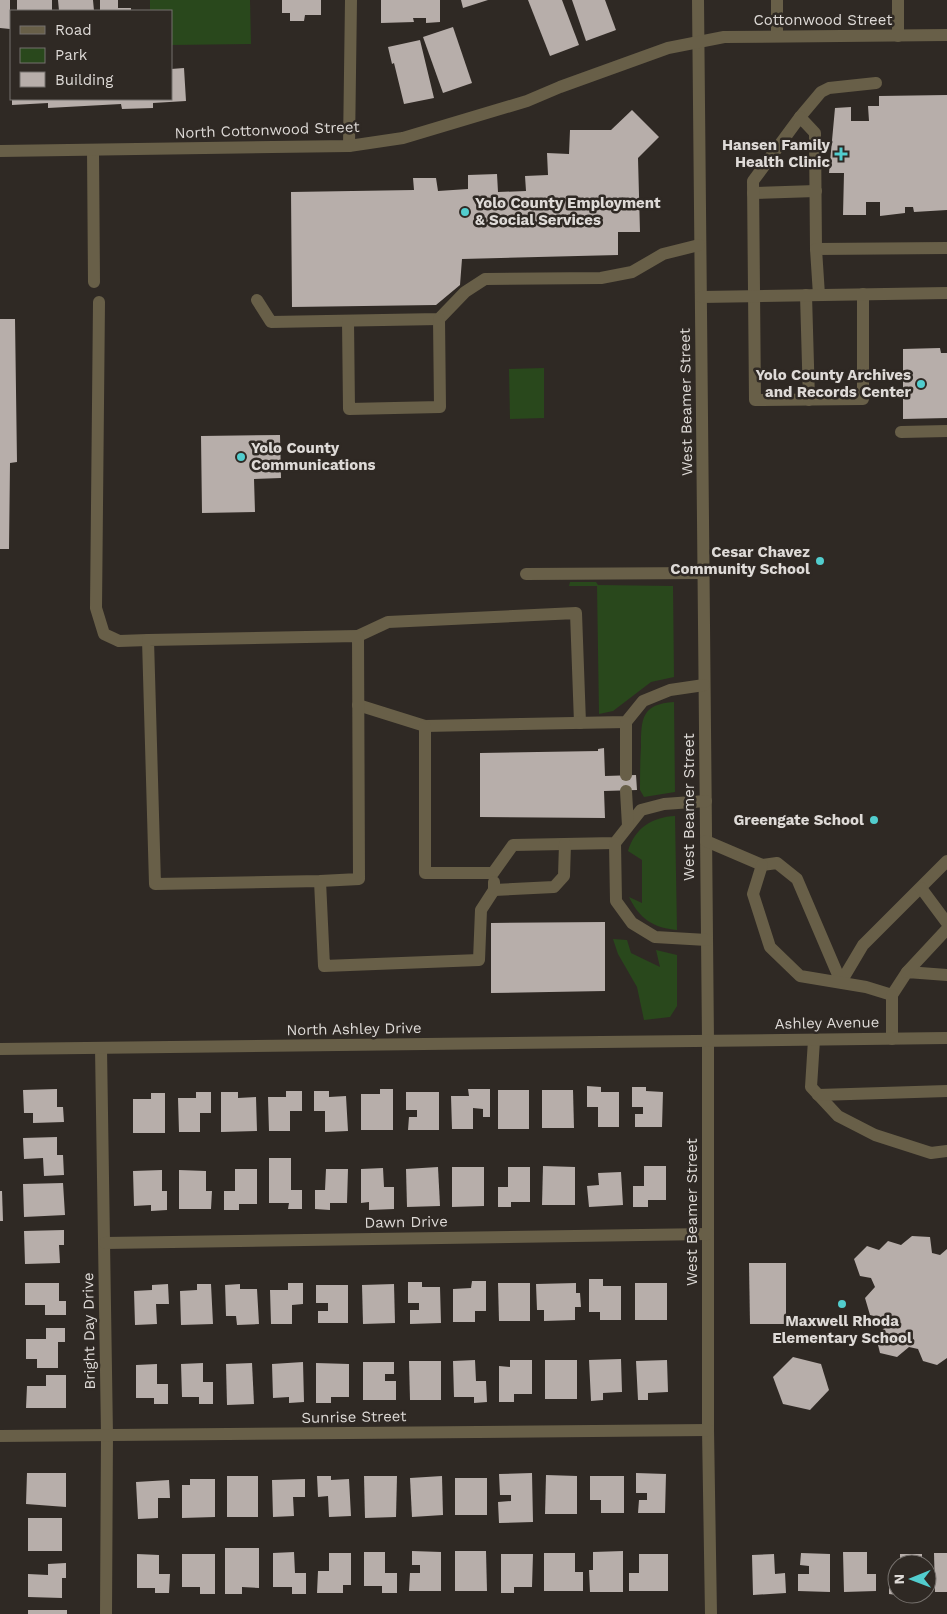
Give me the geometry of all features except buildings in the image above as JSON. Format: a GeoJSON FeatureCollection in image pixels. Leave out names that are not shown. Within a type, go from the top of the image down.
{"type":"FeatureCollection","features":[{"type":"Feature","properties":{"kind":"street"},"geometry":{"type":"LineString","coordinates":[[349,146],[350,0]]}},
{"type":"Feature","properties":{"kind":"street","name":"West Beamer Street"},"geometry":{"type":"LineString","coordinates":[[698,0],[708,1041],[708,1430],[711,1614]]}},
{"type":"Feature","properties":{"kind":"street"},"geometry":{"type":"LineString","coordinates":[[777,0],[777,36]]}},
{"type":"Feature","properties":{"kind":"street"},"geometry":{"type":"LineString","coordinates":[[898,0],[898,36]]}},
{"type":"Feature","properties":{"kind":"street","name":"Cottonwood Street"},"geometry":{"type":"LineString","coordinates":[[699,42],[724,37],[947,35]]}},
{"type":"Feature","properties":{"kind":"street","name":"North Cottonwood Street"},"geometry":{"type":"LineString","coordinates":[[0,151],[349,146],[403,138],[527,101],[668,48],[699,42]]}},
{"type":"Feature","properties":{"kind":"street"},"geometry":{"type":"LineString","coordinates":[[863,294],[863,399],[755,400],[753,181],[800,117],[821,92],[829,88],[876,83]]}},
{"type":"Feature","properties":{"kind":"street"},"geometry":{"type":"LineString","coordinates":[[800,117],[815,133],[816,249],[812,295],[809,400]]}},
{"type":"Feature","properties":{"kind":"street"},"geometry":{"type":"LineString","coordinates":[[94,150],[94,282]]}},
{"type":"Feature","properties":{"kind":"street"},"geometry":{"type":"LineString","coordinates":[[754,193],[816,191]]}},
{"type":"Feature","properties":{"kind":"street"},"geometry":{"type":"LineString","coordinates":[[348,321],[350,409],[440,408],[439,320],[465,292],[485,279],[601,278],[632,272],[663,254],[699,245]]}},
{"type":"Feature","properties":{"kind":"street"},"geometry":{"type":"LineString","coordinates":[[816,249],[947,248]]}},
{"type":"Feature","properties":{"kind":"street"},"geometry":{"type":"LineString","coordinates":[[701,297],[947,293]]}},
{"type":"Feature","properties":{"kind":"street"},"geometry":{"type":"LineString","coordinates":[[257,300],[271,322],[439,320]]}},
{"type":"Feature","properties":{"kind":"street"},"geometry":{"type":"LineString","coordinates":[[99,302],[96,608],[104,634],[119,640],[358,636],[388,622],[576,613],[580,723]]}},
{"type":"Feature","properties":{"kind":"street"},"geometry":{"type":"LineString","coordinates":[[901,432],[947,431]]}},
{"type":"Feature","properties":{"kind":"street"},"geometry":{"type":"LineString","coordinates":[[526,574],[704,573]]}},
{"type":"Feature","properties":{"kind":"street"},"geometry":{"type":"LineString","coordinates":[[148,640],[155,884],[320,881],[359,879],[358,636]]}},
{"type":"Feature","properties":{"kind":"street"},"geometry":{"type":"LineString","coordinates":[[626,776],[626,722],[643,701],[670,690],[704,685]]}},
{"type":"Feature","properties":{"kind":"street"},"geometry":{"type":"LineString","coordinates":[[358,705],[425,726],[626,722]]}},
{"type":"Feature","properties":{"kind":"street"},"geometry":{"type":"LineString","coordinates":[[425,726],[425,873],[493,873]]}},
{"type":"Feature","properties":{"kind":"street"},"geometry":{"type":"LineString","coordinates":[[626,791],[628,826]]}},
{"type":"Feature","properties":{"kind":"street"},"geometry":{"type":"LineString","coordinates":[[706,801],[664,804],[641,810],[615,843],[616,901],[632,923],[655,938],[707,940]]}},
{"type":"Feature","properties":{"kind":"street"},"geometry":{"type":"LineString","coordinates":[[706,841],[762,865],[778,863],[797,879],[841,982]]}},
{"type":"Feature","properties":{"kind":"street"},"geometry":{"type":"LineString","coordinates":[[320,881],[324,966],[479,960],[481,910],[494,890],[493,873],[513,845],[615,843]]}},
{"type":"Feature","properties":{"kind":"street"},"geometry":{"type":"LineString","coordinates":[[494,890],[554,887],[564,876],[566,844]]}},
{"type":"Feature","properties":{"kind":"street"},"geometry":{"type":"LineString","coordinates":[[841,982],[863,945],[946,864]]}},
{"type":"Feature","properties":{"kind":"street"},"geometry":{"type":"LineString","coordinates":[[762,865],[753,894],[770,947],[800,976],[841,982],[892,995]]}},
{"type":"Feature","properties":{"kind":"street"},"geometry":{"type":"LineString","coordinates":[[921,888],[947,923]]}},
{"type":"Feature","properties":{"kind":"street"},"geometry":{"type":"LineString","coordinates":[[892,1039],[892,995],[906,972],[947,929]]}},
{"type":"Feature","properties":{"kind":"street"},"geometry":{"type":"LineString","coordinates":[[906,972],[947,975]]}},
{"type":"Feature","properties":{"kind":"street","name":"Ashley Avenue"},"geometry":{"type":"LineString","coordinates":[[708,1041],[947,1038]]}},
{"type":"Feature","properties":{"kind":"street"},"geometry":{"type":"LineString","coordinates":[[814,1040],[811,1087],[838,1116],[875,1135],[931,1153],[947,1151]]}},
{"type":"Feature","properties":{"kind":"street","name":"North Ashley Drive"},"geometry":{"type":"LineString","coordinates":[[0,1049],[708,1041]]}},
{"type":"Feature","properties":{"kind":"street","name":"Bright Day Drive"},"geometry":{"type":"LineString","coordinates":[[101,1048],[106,1435],[106,1614]]}},
{"type":"Feature","properties":{"kind":"street"},"geometry":{"type":"LineString","coordinates":[[818,1095],[947,1091]]}},
{"type":"Feature","properties":{"kind":"street","name":"Dawn Drive"},"geometry":{"type":"LineString","coordinates":[[104,1243],[708,1234]]}},
{"type":"Feature","properties":{"kind":"street","name":"Sunrise Street"},"geometry":{"type":"LineString","coordinates":[[0,1436],[708,1430]]}},
{"type":"Feature","properties":{"kind":"green space"},"geometry":{"type":"Polygon","coordinates":[[[150,0],[250,0],[251,44],[172,45],[172,10],[150,10],[150,0]]]}},
{"type":"Feature","properties":{"kind":"green space"},"geometry":{"type":"Polygon","coordinates":[[[544,368],[544,418],[510,419],[509,369],[544,368]]]}},
{"type":"Feature","properties":{"kind":"green space"},"geometry":{"type":"Polygon","coordinates":[[[570,582],[596,582],[598,585],[673,586],[674,677],[651,682],[613,711],[599,714],[597,586],[569,586],[570,582]]]}},
{"type":"Feature","properties":{"kind":"green space"},"geometry":{"type":"Polygon","coordinates":[[[674,702],[675,792],[644,797],[640,790],[643,721],[649,709],[663,703],[674,702]]]}},
{"type":"Feature","properties":{"kind":"green space"},"geometry":{"type":"Polygon","coordinates":[[[675,816],[677,930],[654,924],[637,911],[629,897],[642,903],[642,860],[628,851],[635,836],[646,825],[652,821],[675,816]]]}},
{"type":"Feature","properties":{"kind":"green space"},"geometry":{"type":"Polygon","coordinates":[[[613,939],[627,940],[631,953],[660,967],[656,950],[677,955],[677,1006],[670,1017],[644,1020],[637,987],[618,954],[613,939]]]}},
{"type":"Feature","properties":{"kind":"place","name":"Hansen Family Health Clinic"},"geometry":{"type":"Point","coordinates":[841,154]}},
{"type":"Feature","properties":{"kind":"place","name":"Yolo County Employment & Social Services"},"geometry":{"type":"Point","coordinates":[465,212]}},
{"type":"Feature","properties":{"kind":"place","name":"Yolo County Archives and Records Center"},"geometry":{"type":"Point","coordinates":[921,384]}},
{"type":"Feature","properties":{"kind":"place","name":"Yolo County Communications"},"geometry":{"type":"Point","coordinates":[241,457]}},
{"type":"Feature","properties":{"kind":"place","name":"Cesar Chavez Community School"},"geometry":{"type":"Point","coordinates":[820,561]}},
{"type":"Feature","properties":{"kind":"place","name":"Greengate School"},"geometry":{"type":"Point","coordinates":[874,820]}},
{"type":"Feature","properties":{"kind":"place","name":"Maxwell Rhoda Elementary School"},"geometry":{"type":"Point","coordinates":[842,1304]}}]}
